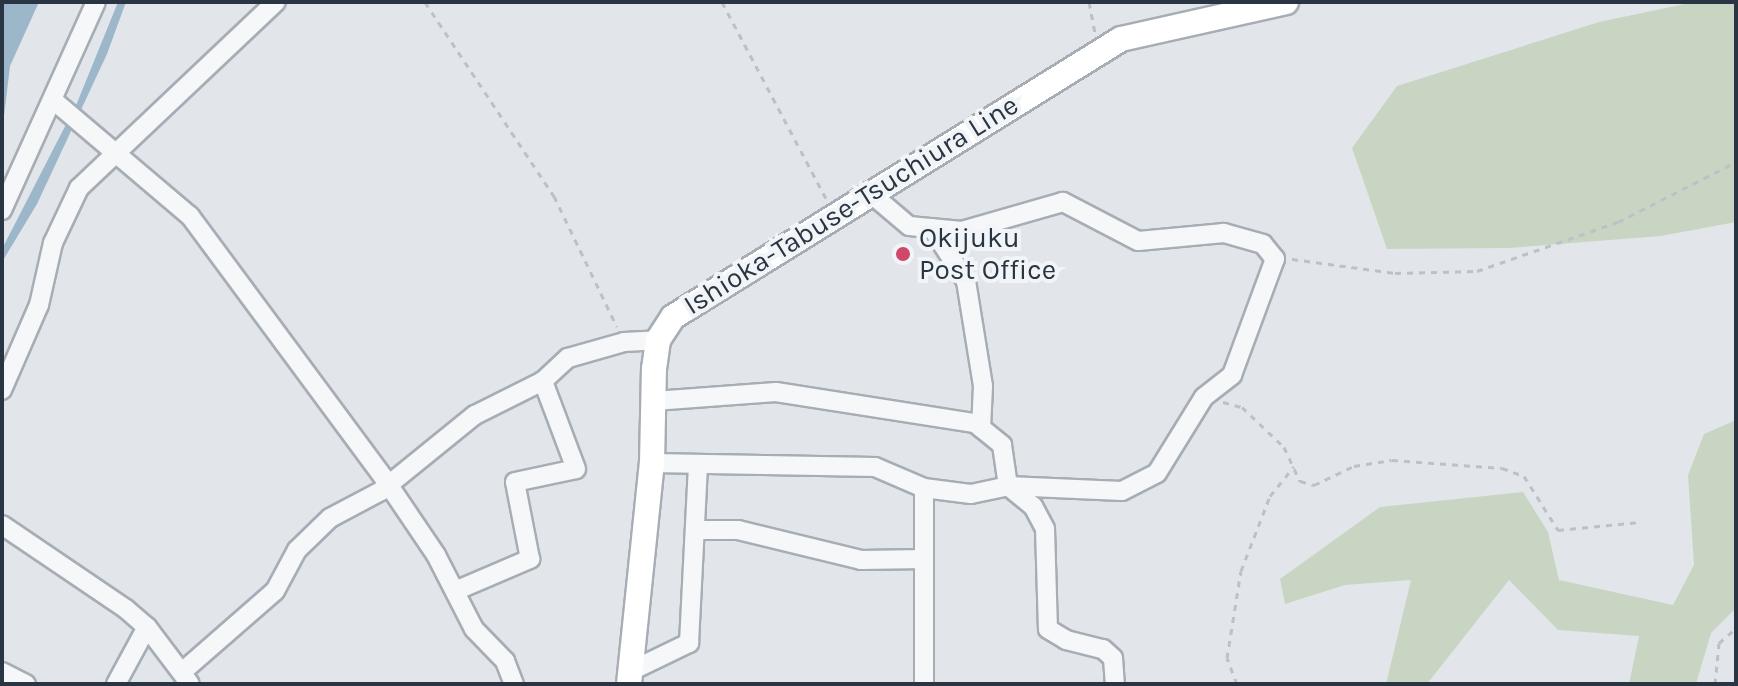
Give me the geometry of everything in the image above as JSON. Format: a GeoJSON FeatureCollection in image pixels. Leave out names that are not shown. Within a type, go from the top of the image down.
{"type":"FeatureCollection","features":[{"type":"Feature","properties":{"kind":"main road","name":"Ishioka-Tabuse-Tsuchiura Line"},"geometry":{"type":"LineString","coordinates":[[629,678],[652,463],[658,340],[673,317],[869,192],[1121,39],[1286,2]]}},
{"type":"Feature","properties":{"kind":"street"},"geometry":{"type":"LineString","coordinates":[[2,210],[59,105],[96,2]]}},
{"type":"Feature","properties":{"kind":"street"},"geometry":{"type":"LineString","coordinates":[[2,390],[39,305],[53,243],[79,188],[179,87],[276,2]]}},
{"type":"Feature","properties":{"kind":"street"},"geometry":{"type":"LineString","coordinates":[[59,105],[190,216],[388,484],[455,591],[474,629],[505,661],[514,684]]}},
{"type":"Feature","properties":{"kind":"street"},"geometry":{"type":"LineString","coordinates":[[652,463],[875,467],[924,488],[971,494],[1008,486],[1122,491],[1149,479],[1204,397],[1232,375],[1275,259],[1263,244],[1224,233],[1138,241],[1063,202],[962,231],[909,226],[869,192]]}},
{"type":"Feature","properties":{"kind":"street"},"geometry":{"type":"LineString","coordinates":[[932,228],[966,281],[983,386],[981,428]]}},
{"type":"Feature","properties":{"kind":"street"},"geometry":{"type":"LineString","coordinates":[[2,525],[147,627],[186,678],[275,591],[297,550],[330,518],[388,484],[475,415],[543,381],[568,358],[624,342],[658,340]]}},
{"type":"Feature","properties":{"kind":"street"},"geometry":{"type":"LineString","coordinates":[[455,591],[530,559],[515,482],[576,469],[543,381]]}},
{"type":"Feature","properties":{"kind":"street"},"geometry":{"type":"LineString","coordinates":[[654,401],[776,392],[904,414],[920,411],[981,428],[1002,445],[1008,486],[1033,506],[1045,529],[1048,629],[1066,640],[1103,649],[1113,658],[1115,684]]}},
{"type":"Feature","properties":{"kind":"street"},"geometry":{"type":"LineString","coordinates":[[629,678],[689,643],[698,464]]}},
{"type":"Feature","properties":{"kind":"street"},"geometry":{"type":"LineString","coordinates":[[924,488],[924,684]]}},
{"type":"Feature","properties":{"kind":"street"},"geometry":{"type":"LineString","coordinates":[[695,530],[738,530],[861,560],[924,559]]}},
{"type":"Feature","properties":{"kind":"street"},"geometry":{"type":"LineString","coordinates":[[116,684],[147,627]]}},
{"type":"Feature","properties":{"kind":"street"},"geometry":{"type":"LineString","coordinates":[[2,672],[26,684]]}},
{"type":"Feature","properties":{"kind":"path"},"geometry":{"type":"LineString","coordinates":[[425,2],[554,196],[624,342]]}},
{"type":"Feature","properties":{"kind":"path"},"geometry":{"type":"LineString","coordinates":[[722,2],[835,214]]}},
{"type":"Feature","properties":{"kind":"path"},"geometry":{"type":"LineString","coordinates":[[1089,2],[1096,54]]}},
{"type":"Feature","properties":{"kind":"path"},"geometry":{"type":"LineString","coordinates":[[1275,259],[1321,259],[1395,273],[1477,271],[1618,222],[1736,162]]}},
{"type":"Feature","properties":{"kind":"path"},"geometry":{"type":"LineString","coordinates":[[1204,397],[1242,407],[1284,447],[1300,481],[1314,485],[1354,466],[1392,460],[1502,468],[1524,476],[1558,530],[1640,522]]}},
{"type":"Feature","properties":{"kind":"path"},"geometry":{"type":"LineString","coordinates":[[1237,684],[1227,658],[1241,571],[1270,496],[1294,466]]}},
{"type":"Feature","properties":{"kind":"path"},"geometry":{"type":"LineString","coordinates":[[1715,684],[1719,643],[1736,628]]}},
{"type":"Feature","properties":{"kind":"green space"},"geometry":{"type":"Polygon","coordinates":[[[1694,2],[1736,2],[1736,222],[1661,236],[1509,248],[1387,249],[1352,148],[1397,86],[1599,22],[1694,2]]]}},
{"type":"Feature","properties":{"kind":"green space"},"geometry":{"type":"Polygon","coordinates":[[[1736,420],[1736,608],[1711,633],[1696,684],[1629,684],[1639,636],[1558,630],[1509,580],[1427,684],[1386,684],[1411,580],[1345,585],[1285,604],[1280,579],[1380,507],[1523,492],[1548,532],[1559,580],[1673,605],[1694,565],[1688,475],[1704,434],[1736,420]]]}},
{"type":"Feature","properties":{"kind":"water"},"geometry":{"type":"Polygon","coordinates":[[[2,2],[39,2],[10,66],[2,133],[2,2]]]}},
{"type":"Feature","properties":{"kind":"water"},"geometry":{"type":"Polygon","coordinates":[[[118,2],[126,2],[107,54],[37,204],[2,262],[2,249],[77,103],[118,2]]]}},
{"type":"Feature","properties":{"kind":"place","name":"Okijuku Post Office"},"geometry":{"type":"Point","coordinates":[903,254]}}]}
